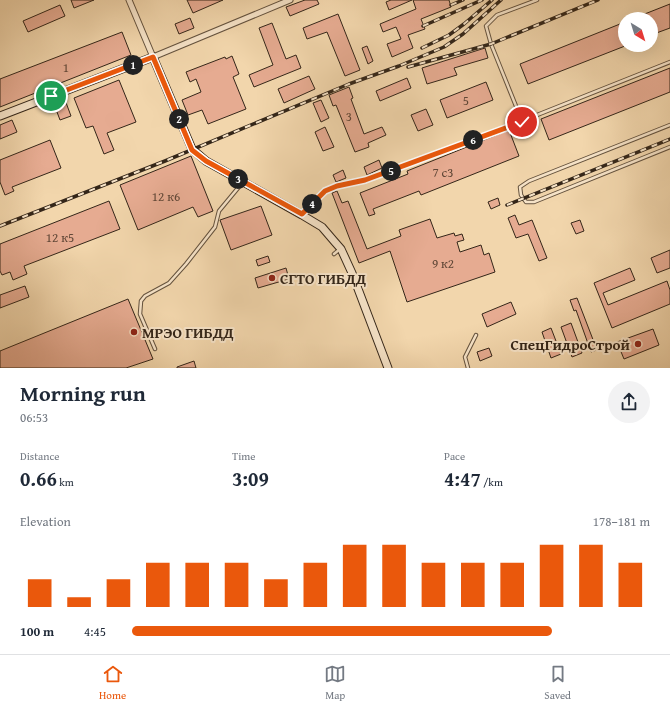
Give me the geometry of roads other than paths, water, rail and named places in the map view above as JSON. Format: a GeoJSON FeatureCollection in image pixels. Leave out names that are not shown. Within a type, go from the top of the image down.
{"type":"FeatureCollection","features":[{"type":"Feature","properties":{"kind":"street"},"geometry":{"type":"LineString","coordinates":[[129,0],[192,150],[206,161],[302,214],[322,227],[341,249],[352,272],[388,368]]}},
{"type":"Feature","properties":{"kind":"street"},"geometry":{"type":"LineString","coordinates":[[0,116],[153,57],[290,0]]}},
{"type":"Feature","properties":{"kind":"lane"},"geometry":{"type":"LineString","coordinates":[[522,122],[491,44],[486,26],[497,15],[537,0]]}},
{"type":"Feature","properties":{"kind":"lane"},"geometry":{"type":"LineString","coordinates":[[302,214],[325,191],[337,186],[365,180],[522,122],[670,62]]}},
{"type":"Feature","properties":{"kind":"lane"},"geometry":{"type":"LineString","coordinates":[[670,125],[529,181],[520,187],[521,195],[526,202],[534,202],[670,147]]}},
{"type":"Feature","properties":{"kind":"lane"},"geometry":{"type":"LineString","coordinates":[[155,349],[140,314],[141,301],[145,296],[169,283],[186,264],[215,227],[219,211],[243,182]]}},
{"type":"Feature","properties":{"kind":"lane"},"geometry":{"type":"LineString","coordinates":[[334,254],[341,249]]}},
{"type":"Feature","properties":{"kind":"lane"},"geometry":{"type":"LineString","coordinates":[[468,368],[465,357],[476,335]]}},
{"type":"Feature","properties":{"kind":"railway"},"geometry":{"type":"LineString","coordinates":[[451,5],[463,0]]}},
{"type":"Feature","properties":{"kind":"railway"},"geometry":{"type":"LineString","coordinates":[[423,26],[482,0]]}},
{"type":"Feature","properties":{"kind":"railway"},"geometry":{"type":"LineString","coordinates":[[422,48],[449,35],[492,0]]}},
{"type":"Feature","properties":{"kind":"railway"},"geometry":{"type":"LineString","coordinates":[[0,226],[165,161],[349,84],[399,66],[444,47],[463,34],[501,0]]}},
{"type":"Feature","properties":{"kind":"railway"},"geometry":{"type":"LineString","coordinates":[[408,67],[491,44],[598,0]]}},
{"type":"Feature","properties":{"kind":"railway"},"geometry":{"type":"LineString","coordinates":[[507,205],[670,139]]}},
{"type":"Feature","properties":{"kind":"place","name":"СГТО ГИБДД"},"geometry":{"type":"Point","coordinates":[272,278]}},
{"type":"Feature","properties":{"kind":"place","name":"МРЭО ГИБДД"},"geometry":{"type":"Point","coordinates":[134,332]}},
{"type":"Feature","properties":{"kind":"place","name":"СпецГидроСтрой"},"geometry":{"type":"Point","coordinates":[638,344]}}]}
